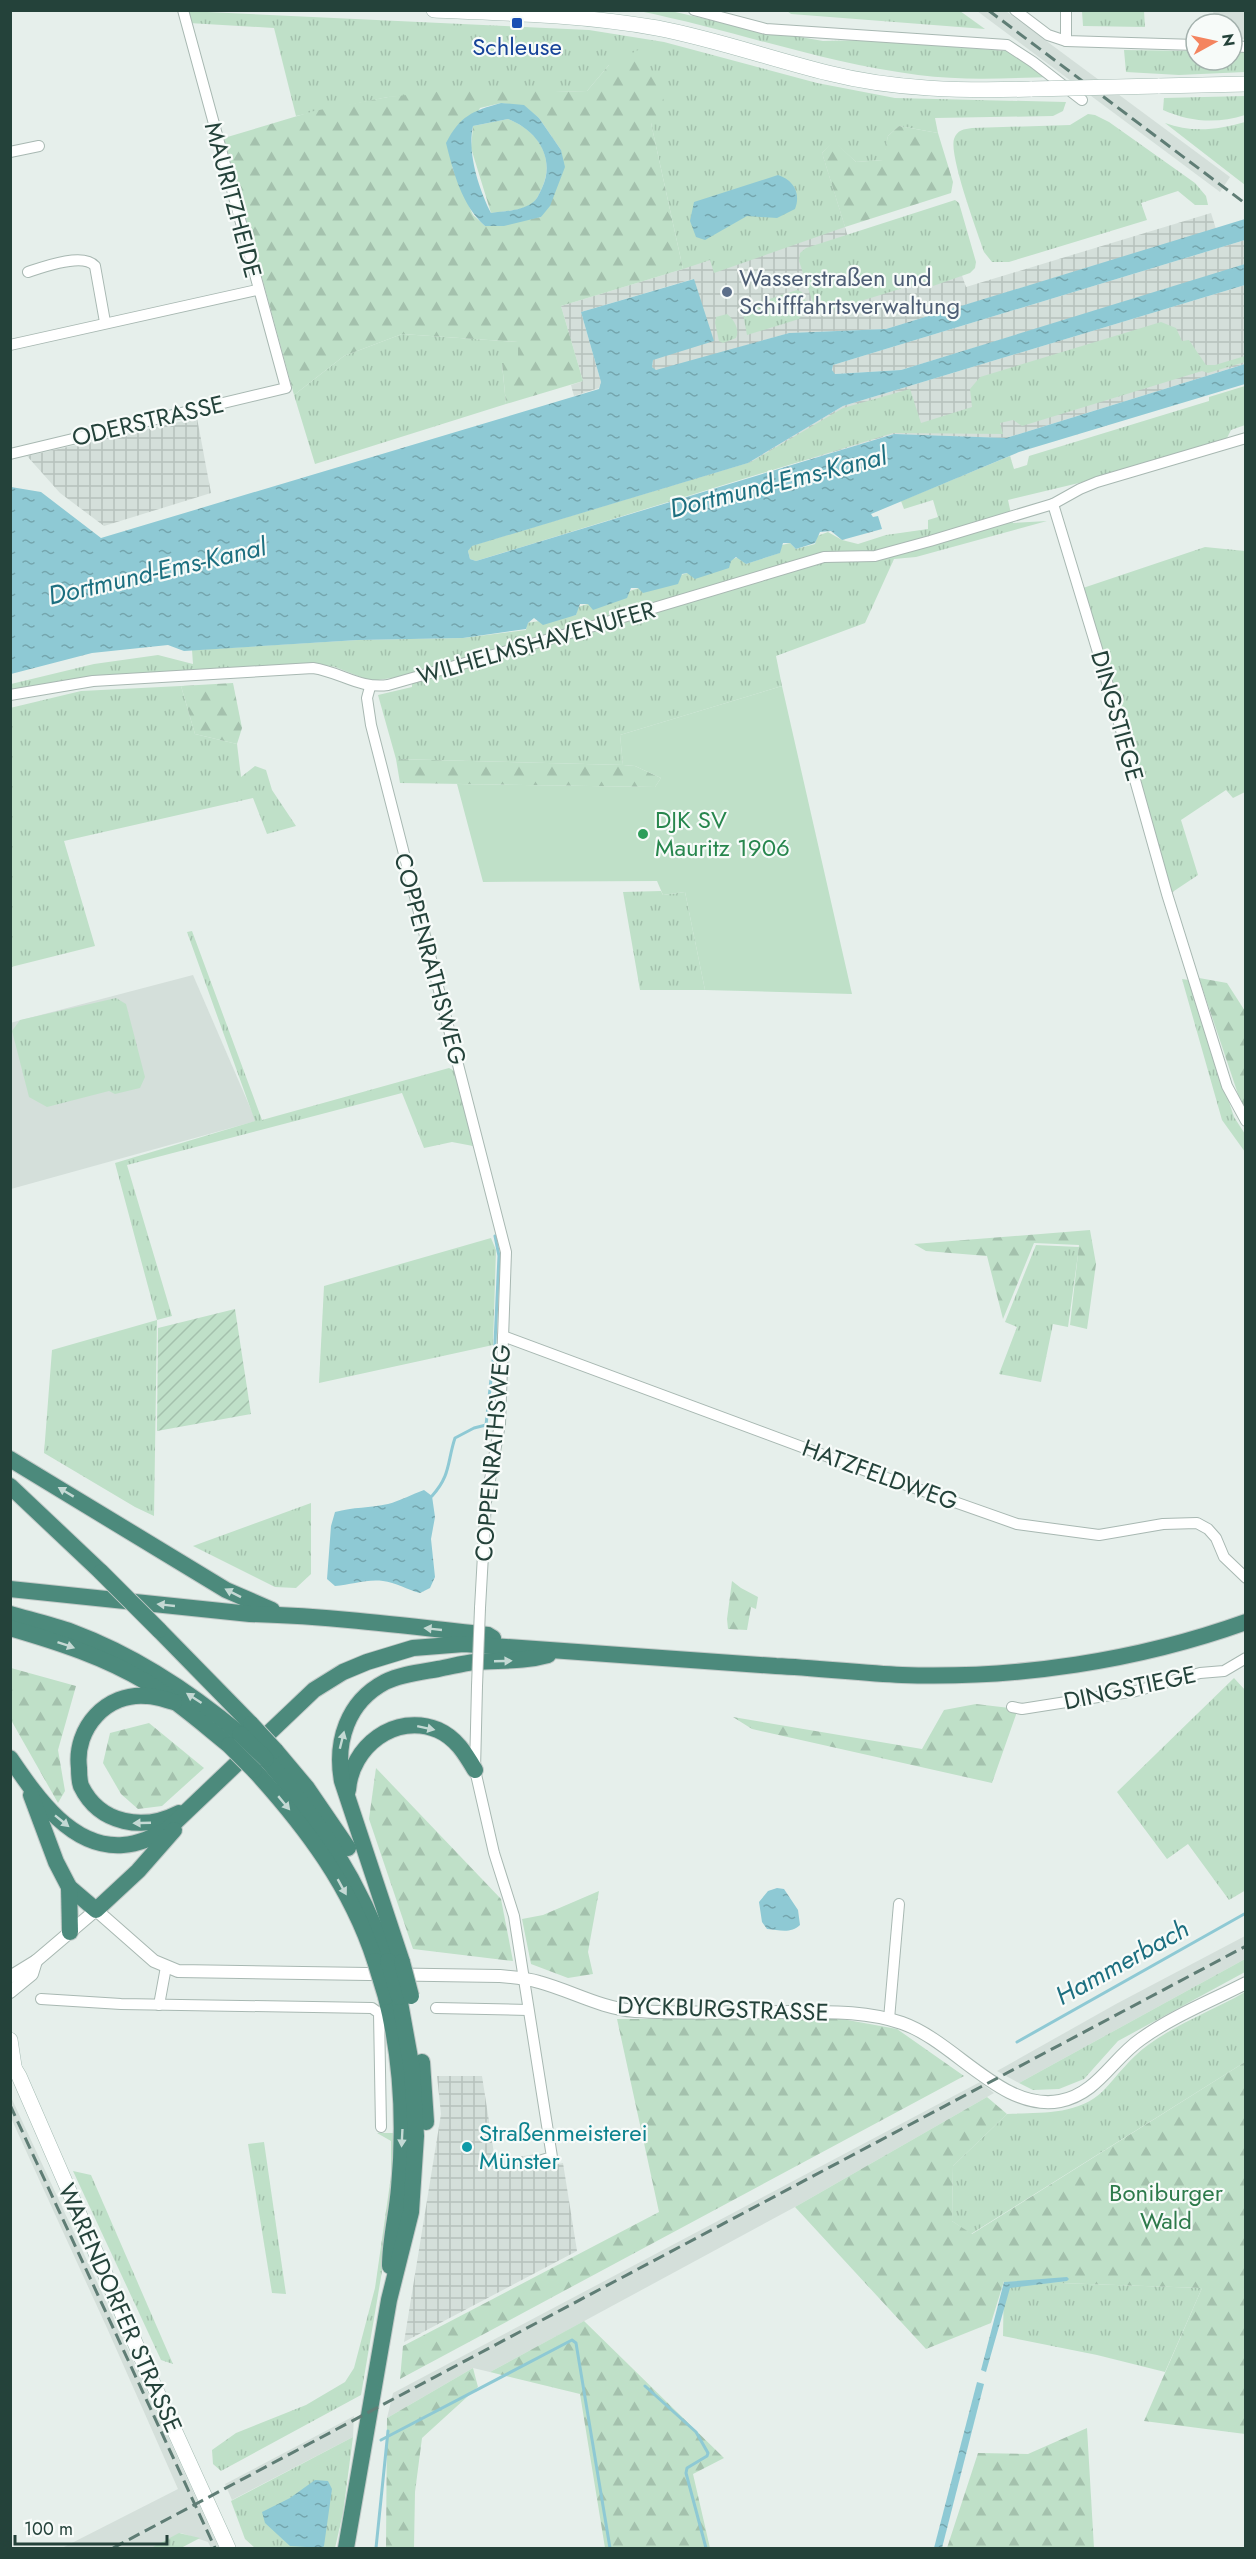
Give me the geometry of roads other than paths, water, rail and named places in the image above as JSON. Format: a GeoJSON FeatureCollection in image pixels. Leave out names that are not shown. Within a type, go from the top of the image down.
{"type":"FeatureCollection","features":[{"type":"Feature","properties":{"kind":"highway"},"geometry":{"type":"LineString","coordinates":[[10,1459],[226,1590],[252,1603],[287,1615]]}},
{"type":"Feature","properties":{"kind":"highway"},"geometry":{"type":"LineString","coordinates":[[10,1486],[159,1630],[240,1735],[265,1759],[388,1961],[399,1996],[418,2032],[425,2090],[427,2136],[389,2300],[346,2548]]}},
{"type":"Feature","properties":{"kind":"highway"},"geometry":{"type":"LineString","coordinates":[[10,1589],[250,1614],[287,1615],[488,1635],[509,1647]]}},
{"type":"Feature","properties":{"kind":"highway"},"geometry":{"type":"LineString","coordinates":[[10,1614],[71,1631],[116,1651],[210,1709],[240,1735],[334,1827],[386,1917]]}},
{"type":"Feature","properties":{"kind":"highway"},"geometry":{"type":"LineString","coordinates":[[10,1758],[57,1818],[81,1835],[106,1845],[123,1845],[141,1842],[167,1830],[197,1804],[314,1690],[343,1672],[413,1648],[464,1644],[903,1675],[979,1674],[1043,1669],[1110,1659],[1217,1632],[1245,1622]]}},
{"type":"Feature","properties":{"kind":"highway"},"geometry":{"type":"LineString","coordinates":[[10,1628],[68,1645],[112,1664],[149,1684],[174,1702],[240,1735]]}},
{"type":"Feature","properties":{"kind":"highway"},"geometry":{"type":"LineString","coordinates":[[389,2300],[390,2250],[399,2190],[403,2118],[397,2050],[399,1996],[388,1961],[386,1917],[347,1797],[339,1764],[341,1740],[347,1721],[357,1706],[384,1683],[400,1676],[474,1662],[529,1660],[560,1651]]}},
{"type":"Feature","properties":{"kind":"highway"},"geometry":{"type":"LineString","coordinates":[[174,1702],[148,1696],[128,1697],[107,1705],[90,1720],[80,1739],[78,1759],[81,1785],[106,1815],[124,1822],[142,1824],[164,1820],[197,1804]]}},
{"type":"Feature","properties":{"kind":"highway"},"geometry":{"type":"LineString","coordinates":[[347,1797],[352,1768],[362,1752],[373,1741],[396,1728],[420,1725],[438,1730],[461,1746],[476,1770]]}},
{"type":"Feature","properties":{"kind":"highway"},"geometry":{"type":"LineString","coordinates":[[24,1778],[56,1862],[69,1887],[96,1910],[138,1870],[197,1804]]}},
{"type":"Feature","properties":{"kind":"highway"},"geometry":{"type":"LineString","coordinates":[[69,1887],[70,1932]]}},
{"type":"Feature","properties":{"kind":"main road"},"geometry":{"type":"LineString","coordinates":[[434,10],[514,12],[656,28],[830,74],[881,83],[940,89],[1245,84]]}},
{"type":"Feature","properties":{"kind":"main road","name":"WARENDORFER STRASSE"},"geometry":{"type":"LineString","coordinates":[[10,2040],[12,2063],[228,2548]]}},
{"type":"Feature","properties":{"kind":"street","name":"MAURITZHEIDE"},"geometry":{"type":"LineString","coordinates":[[183,10],[257,290],[286,388]]}},
{"type":"Feature","properties":{"kind":"street"},"geometry":{"type":"LineString","coordinates":[[694,10],[766,29],[944,39],[1007,45],[1082,100]]}},
{"type":"Feature","properties":{"kind":"street"},"geometry":{"type":"LineString","coordinates":[[1016,10],[1048,34],[1066,41],[1184,45]]}},
{"type":"Feature","properties":{"kind":"street"},"geometry":{"type":"LineString","coordinates":[[1066,10],[1066,41]]}},
{"type":"Feature","properties":{"kind":"street"},"geometry":{"type":"LineString","coordinates":[[10,152],[39,146]]}},
{"type":"Feature","properties":{"kind":"street"},"geometry":{"type":"LineString","coordinates":[[28,272],[79,259],[91,262],[95,266],[105,322]]}},
{"type":"Feature","properties":{"kind":"street"},"geometry":{"type":"LineString","coordinates":[[10,345],[105,322],[257,290]]}},
{"type":"Feature","properties":{"kind":"street","name":"ODERSTRASSE"},"geometry":{"type":"LineString","coordinates":[[10,454],[286,388]]}},
{"type":"Feature","properties":{"kind":"street"},"geometry":{"type":"LineString","coordinates":[[1053,504],[1097,482],[1245,438]]}},
{"type":"Feature","properties":{"kind":"street","name":"WILHELMSHAVENUFER"},"geometry":{"type":"LineString","coordinates":[[370,687],[411,680],[824,557],[875,556],[1053,504]]}},
{"type":"Feature","properties":{"kind":"street","name":"DINGSTIEGE"},"geometry":{"type":"LineString","coordinates":[[1053,504],[1114,705],[1170,905],[1227,1086],[1245,1121]]}},
{"type":"Feature","properties":{"kind":"street"},"geometry":{"type":"LineString","coordinates":[[10,695],[93,681],[313,668],[334,672],[370,687]]}},
{"type":"Feature","properties":{"kind":"street","name":"COPPENRATHSWEG"},"geometry":{"type":"LineString","coordinates":[[370,687],[367,698],[371,725],[506,1252],[500,1424],[486,1502],[477,1686],[476,1770],[494,1853],[514,1916],[525,1978]]}},
{"type":"Feature","properties":{"kind":"street","name":"HATZFELDWEG"},"geometry":{"type":"LineString","coordinates":[[503,1336],[864,1470],[1017,1524],[1100,1535],[1163,1524],[1197,1523],[1208,1529],[1216,1538],[1224,1557],[1245,1578]]}},
{"type":"Feature","properties":{"kind":"street","name":"DINGSTIEGE"},"geometry":{"type":"LineString","coordinates":[[1012,1707],[1022,1709],[1136,1691],[1200,1673],[1224,1671],[1245,1658]]}},
{"type":"Feature","properties":{"kind":"street"},"geometry":{"type":"LineString","coordinates":[[889,2019],[899,1904]]}},
{"type":"Feature","properties":{"kind":"street"},"geometry":{"type":"LineString","coordinates":[[10,1977],[31,1964],[96,1910]]}},
{"type":"Feature","properties":{"kind":"street","name":"DYCKBURGSTRASSE"},"geometry":{"type":"LineString","coordinates":[[96,1910],[154,1961],[166,1967],[194,1973],[499,1976],[525,1978],[597,2003],[634,2010],[848,2013],[889,2019],[937,2041],[1014,2096],[1032,2102],[1052,2103],[1067,2100],[1084,2092],[1100,2080],[1140,2039],[1245,1983]]}},
{"type":"Feature","properties":{"kind":"street"},"geometry":{"type":"LineString","coordinates":[[10,1964],[31,1964]]}},
{"type":"Feature","properties":{"kind":"street"},"geometry":{"type":"LineString","coordinates":[[10,1992],[32,1974],[31,1964]]}},
{"type":"Feature","properties":{"kind":"street"},"geometry":{"type":"LineString","coordinates":[[159,2005],[166,1967]]}},
{"type":"Feature","properties":{"kind":"street"},"geometry":{"type":"LineString","coordinates":[[525,1978],[528,2010],[552,2157],[539,2161]]}},
{"type":"Feature","properties":{"kind":"street"},"geometry":{"type":"LineString","coordinates":[[41,1999],[159,2005],[372,2008],[379,2013],[381,2127]]}},
{"type":"Feature","properties":{"kind":"street"},"geometry":{"type":"LineString","coordinates":[[436,2008],[528,2010]]}},
{"type":"Feature","properties":{"kind":"water"},"geometry":{"type":"Polygon","coordinates":[[[501,103],[524,105],[539,118],[561,150],[565,167],[550,206],[541,217],[504,226],[485,226],[470,209],[464,198],[446,143],[456,126],[468,116],[501,103]],[[508,119],[473,126],[472,148],[475,171],[491,213],[528,206],[539,195],[546,177],[547,166],[541,146],[528,130],[508,119]]]}},
{"type":"Feature","properties":{"kind":"water"},"geometry":{"type":"Polygon","coordinates":[[[778,175],[788,180],[795,188],[797,203],[795,209],[777,218],[747,216],[705,240],[696,237],[690,221],[694,202],[778,175]]]}},
{"type":"Feature","properties":{"kind":"water","name":"Dortmund-Ems-Kanal"},"geometry":{"type":"Polygon","coordinates":[[[1245,219],[1245,240],[833,365],[832,370],[835,374],[901,370],[1245,264],[1245,285],[843,406],[748,463],[472,546],[468,551],[470,559],[476,561],[894,434],[1006,438],[1245,364],[1245,384],[1019,452],[871,514],[873,517],[878,516],[882,529],[842,540],[831,531],[820,532],[815,543],[796,549],[790,543],[783,543],[780,553],[746,564],[736,557],[731,561],[729,568],[695,579],[687,573],[682,574],[678,584],[643,593],[638,588],[631,588],[627,598],[593,610],[588,604],[580,604],[576,615],[543,625],[534,618],[528,623],[526,629],[463,638],[358,640],[184,651],[168,645],[92,653],[11,674],[11,487],[41,492],[101,538],[599,389],[601,382],[581,312],[694,279],[714,341],[653,360],[652,367],[656,370],[789,333],[886,329],[1245,219]]]}},
{"type":"Feature","properties":{"kind":"water"},"geometry":{"type":"Polygon","coordinates":[[[424,1490],[432,1496],[435,1517],[431,1539],[435,1577],[430,1588],[420,1593],[383,1581],[365,1581],[335,1586],[327,1579],[331,1526],[335,1512],[388,1504],[424,1490]]]}},
{"type":"Feature","properties":{"kind":"water"},"geometry":{"type":"Polygon","coordinates":[[[777,1888],[784,1889],[798,1910],[800,1925],[793,1930],[767,1929],[762,1922],[759,1902],[768,1891],[777,1888]]]}},
{"type":"Feature","properties":{"kind":"water"},"geometry":{"type":"Polygon","coordinates":[[[1067,2277],[1069,2279],[1067,2281],[1010,2288],[986,2372],[981,2370],[1004,2282],[1067,2277]]]}},
{"type":"Feature","properties":{"kind":"water"},"geometry":{"type":"Polygon","coordinates":[[[977,2382],[984,2384],[942,2548],[934,2548],[977,2382]]]}},
{"type":"Feature","properties":{"kind":"water"},"geometry":{"type":"Polygon","coordinates":[[[315,2480],[328,2481],[332,2489],[324,2546],[322,2548],[290,2546],[265,2523],[262,2512],[290,2498],[315,2480]]]}},
{"type":"Feature","properties":{"kind":"waterway"},"geometry":{"type":"LineString","coordinates":[[432,1496],[446,1475],[455,1438],[474,1428],[486,1425],[495,1343],[499,1256],[495,1236]]}},
{"type":"Feature","properties":{"kind":"waterway","name":"Hammerbach"},"geometry":{"type":"LineString","coordinates":[[1017,2042],[1246,1913]]}},
{"type":"Feature","properties":{"kind":"waterway"},"geometry":{"type":"LineString","coordinates":[[381,2440],[572,2340],[576,2343],[610,2548]]}},
{"type":"Feature","properties":{"kind":"waterway"},"geometry":{"type":"LineString","coordinates":[[645,2386],[696,2432],[708,2453],[707,2456],[687,2468],[686,2473],[706,2548]]}},
{"type":"Feature","properties":{"kind":"waterway"},"geometry":{"type":"LineString","coordinates":[[376,2548],[388,2431]]}},
{"type":"Feature","properties":{"kind":"railway"},"geometry":{"type":"LineString","coordinates":[[988,10],[1246,204]]}},
{"type":"Feature","properties":{"kind":"railway"},"geometry":{"type":"LineString","coordinates":[[113,2548],[1246,1946]]}},
{"type":"Feature","properties":{"kind":"railway"},"geometry":{"type":"LineString","coordinates":[[10,2105],[215,2548]]}},
{"type":"Feature","properties":{"kind":"place","name":"Schleuse"},"geometry":{"type":"Point","coordinates":[517,23]}},
{"type":"Feature","properties":{"kind":"place","name":"Wasserstraßen und Schifffahrtsverwaltung"},"geometry":{"type":"Point","coordinates":[727,292]}},
{"type":"Feature","properties":{"kind":"place","name":"DJK SV Mauritz 1906"},"geometry":{"type":"Point","coordinates":[643,834]}},
{"type":"Feature","properties":{"kind":"place","name":"Straßenmeisterei Münster"},"geometry":{"type":"Point","coordinates":[467,2147]}},
{"type":"Feature","properties":{"kind":"park label","name":"Boniburger Wald"},"geometry":{"type":"Point","coordinates":[1166,2207]}}]}
